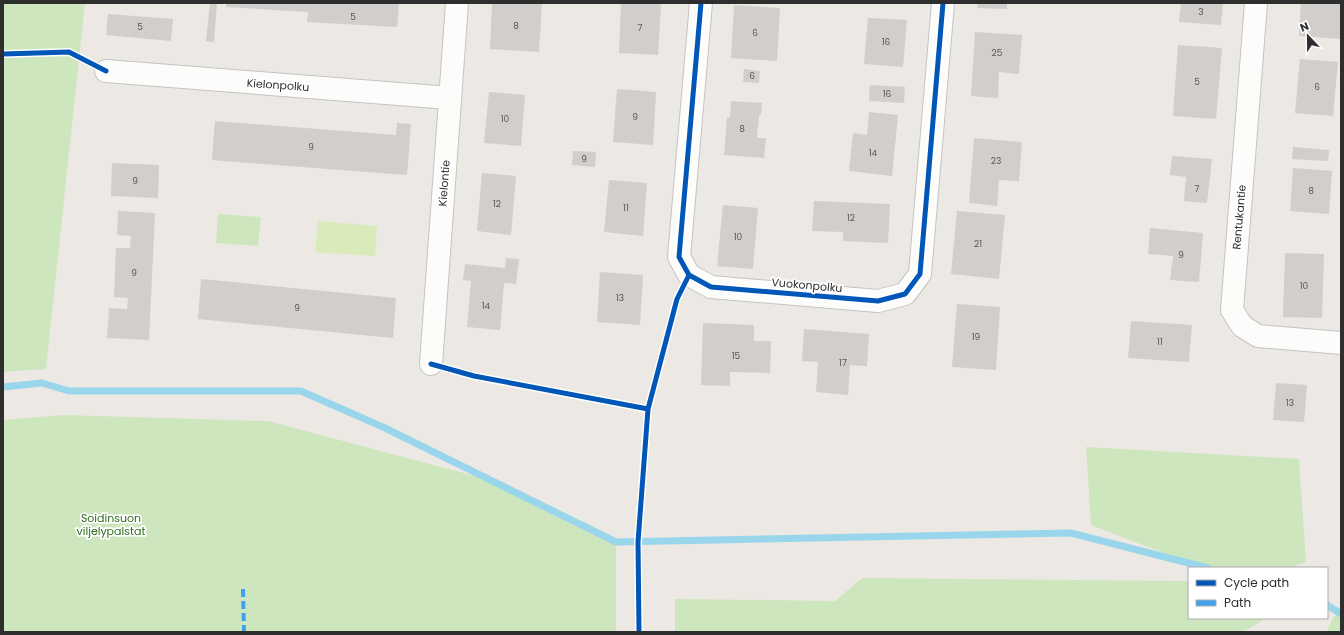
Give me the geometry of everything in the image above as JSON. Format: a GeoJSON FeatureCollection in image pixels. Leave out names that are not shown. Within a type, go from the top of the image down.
{"type":"FeatureCollection","features":[{"type":"Feature","properties":{"kind":"street","name":"Kielontie"},"geometry":{"type":"LineString","coordinates":[[431,364],[457,3]]}},
{"type":"Feature","properties":{"kind":"street","name":"Vuokonpolku"},"geometry":{"type":"LineString","coordinates":[[700,3],[679,257],[689,275],[711,287],[878,301],[905,294],[920,274],[943,3]]}},
{"type":"Feature","properties":{"kind":"street","name":"Rentukantie"},"geometry":{"type":"LineString","coordinates":[[1256,3],[1232,310],[1242,326],[1258,336],[1341,343]]}},
{"type":"Feature","properties":{"kind":"street","name":"Kielonpolku"},"geometry":{"type":"LineString","coordinates":[[106,71],[449,98]]}},
{"type":"Feature","properties":{"kind":"green space"},"geometry":{"type":"Polygon","coordinates":[[[3,3],[85,3],[46,369],[3,372],[3,3]]]}},
{"type":"Feature","properties":{"kind":"green space"},"geometry":{"type":"Polygon","coordinates":[[[218,214],[261,217],[258,246],[216,243],[218,214]]]}},
{"type":"Feature","properties":{"kind":"green space"},"geometry":{"type":"Polygon","coordinates":[[[318,221],[377,226],[375,256],[315,252],[318,221]]]}},
{"type":"Feature","properties":{"kind":"green space","name":"Soidinsuon viljelypalstat"},"geometry":{"type":"Polygon","coordinates":[[[63,415],[268,421],[490,480],[616,542],[616,632],[3,632],[3,420],[63,415]]]}},
{"type":"Feature","properties":{"kind":"green space"},"geometry":{"type":"Polygon","coordinates":[[[1086,447],[1299,459],[1306,562],[1293,567],[1200,567],[1091,525],[1086,447]]]}},
{"type":"Feature","properties":{"kind":"green space"},"geometry":{"type":"Polygon","coordinates":[[[862,578],[1188,581],[1188,619],[1265,619],[1243,632],[675,632],[675,599],[835,601],[862,578]]]}},
{"type":"Feature","properties":{"kind":"green space"},"geometry":{"type":"Polygon","coordinates":[[[1341,610],[1341,632],[1326,632],[1334,617],[1341,610]]]}},
{"type":"Feature","properties":{"kind":"building"},"geometry":{"type":"Polygon","coordinates":[[[210,3],[217,3],[214,42],[206,41],[210,3]]]}},
{"type":"Feature","properties":{"kind":"building"},"geometry":{"type":"Polygon","coordinates":[[[226,3],[399,3],[397,27],[307,22],[308,12],[226,7],[226,3]]]}},
{"type":"Feature","properties":{"kind":"building"},"geometry":{"type":"Polygon","coordinates":[[[492,3],[542,3],[539,52],[490,49],[492,3]]]}},
{"type":"Feature","properties":{"kind":"building"},"geometry":{"type":"Polygon","coordinates":[[[621,3],[661,3],[658,55],[619,53],[621,3]]]}},
{"type":"Feature","properties":{"kind":"building"},"geometry":{"type":"Polygon","coordinates":[[[978,3],[1007,3],[1007,9],[977,8],[978,3]]]}},
{"type":"Feature","properties":{"kind":"building"},"geometry":{"type":"Polygon","coordinates":[[[1181,3],[1223,3],[1221,25],[1179,22],[1181,3]]]}},
{"type":"Feature","properties":{"kind":"building"},"geometry":{"type":"Polygon","coordinates":[[[1301,3],[1341,3],[1341,39],[1299,36],[1301,3]]]}},
{"type":"Feature","properties":{"kind":"building"},"geometry":{"type":"Polygon","coordinates":[[[734,5],[780,8],[777,61],[731,58],[734,5]]]}},
{"type":"Feature","properties":{"kind":"building"},"geometry":{"type":"Polygon","coordinates":[[[108,14],[173,19],[171,41],[106,35],[108,14]]]}},
{"type":"Feature","properties":{"kind":"building"},"geometry":{"type":"Polygon","coordinates":[[[868,18],[907,20],[903,67],[864,64],[868,18]]]}},
{"type":"Feature","properties":{"kind":"building"},"geometry":{"type":"Polygon","coordinates":[[[975,32],[1022,35],[1019,74],[999,72],[998,98],[971,96],[975,32]]]}},
{"type":"Feature","properties":{"kind":"building"},"geometry":{"type":"Polygon","coordinates":[[[1178,45],[1222,48],[1216,119],[1173,116],[1178,45]]]}},
{"type":"Feature","properties":{"kind":"building"},"geometry":{"type":"Polygon","coordinates":[[[1300,59],[1338,62],[1333,116],[1295,113],[1300,59]]]}},
{"type":"Feature","properties":{"kind":"building"},"geometry":{"type":"Polygon","coordinates":[[[744,69],[760,71],[759,83],[743,82],[744,69]]]}},
{"type":"Feature","properties":{"kind":"building"},"geometry":{"type":"Polygon","coordinates":[[[870,85],[905,87],[904,103],[869,101],[870,85]]]}},
{"type":"Feature","properties":{"kind":"building"},"geometry":{"type":"Polygon","coordinates":[[[617,89],[656,92],[653,145],[613,142],[617,89]]]}},
{"type":"Feature","properties":{"kind":"building"},"geometry":{"type":"Polygon","coordinates":[[[489,92],[525,95],[521,146],[484,143],[489,92]]]}},
{"type":"Feature","properties":{"kind":"building"},"geometry":{"type":"Polygon","coordinates":[[[731,101],[762,103],[761,115],[759,115],[757,138],[766,138],[764,158],[724,155],[727,117],[730,117],[731,101]]]}},
{"type":"Feature","properties":{"kind":"building"},"geometry":{"type":"Polygon","coordinates":[[[869,112],[898,115],[892,176],[849,171],[853,133],[867,135],[869,112]]]}},
{"type":"Feature","properties":{"kind":"building"},"geometry":{"type":"Polygon","coordinates":[[[215,121],[396,135],[397,123],[411,124],[407,175],[212,160],[215,121]]]}},
{"type":"Feature","properties":{"kind":"building"},"geometry":{"type":"Polygon","coordinates":[[[974,138],[1022,142],[1019,181],[999,180],[997,206],[969,203],[974,138]]]}},
{"type":"Feature","properties":{"kind":"building"},"geometry":{"type":"Polygon","coordinates":[[[1293,147],[1329,150],[1328,161],[1292,159],[1293,147]]]}},
{"type":"Feature","properties":{"kind":"building"},"geometry":{"type":"Polygon","coordinates":[[[573,151],[596,152],[595,167],[572,165],[573,151]]]}},
{"type":"Feature","properties":{"kind":"building"},"geometry":{"type":"Polygon","coordinates":[[[1172,156],[1212,159],[1207,203],[1184,201],[1186,177],[1170,175],[1172,156]]]}},
{"type":"Feature","properties":{"kind":"building"},"geometry":{"type":"Polygon","coordinates":[[[112,163],[159,165],[158,198],[111,196],[112,163]]]}},
{"type":"Feature","properties":{"kind":"building"},"geometry":{"type":"Polygon","coordinates":[[[1293,168],[1332,171],[1329,214],[1290,211],[1293,168]]]}},
{"type":"Feature","properties":{"kind":"building"},"geometry":{"type":"Polygon","coordinates":[[[482,173],[516,176],[511,235],[477,231],[482,173]]]}},
{"type":"Feature","properties":{"kind":"building"},"geometry":{"type":"Polygon","coordinates":[[[609,180],[647,183],[643,236],[604,232],[609,180]]]}},
{"type":"Feature","properties":{"kind":"building"},"geometry":{"type":"Polygon","coordinates":[[[814,201],[890,204],[888,243],[843,241],[843,232],[812,231],[814,201]]]}},
{"type":"Feature","properties":{"kind":"building"},"geometry":{"type":"Polygon","coordinates":[[[723,205],[758,208],[753,269],[717,266],[723,205]]]}},
{"type":"Feature","properties":{"kind":"building"},"geometry":{"type":"Polygon","coordinates":[[[118,211],[155,213],[149,340],[107,338],[109,308],[127,309],[128,298],[114,297],[116,248],[130,248],[131,236],[117,235],[118,211]]]}},
{"type":"Feature","properties":{"kind":"building"},"geometry":{"type":"Polygon","coordinates":[[[957,211],[1005,215],[999,279],[951,274],[957,211]]]}},
{"type":"Feature","properties":{"kind":"building"},"geometry":{"type":"Polygon","coordinates":[[[1150,228],[1203,233],[1199,282],[1170,280],[1173,256],[1148,254],[1150,228]]]}},
{"type":"Feature","properties":{"kind":"building"},"geometry":{"type":"Polygon","coordinates":[[[1285,253],[1324,254],[1322,318],[1283,317],[1285,253]]]}},
{"type":"Feature","properties":{"kind":"building"},"geometry":{"type":"Polygon","coordinates":[[[506,258],[519,259],[516,284],[504,283],[500,330],[467,327],[471,281],[463,280],[465,264],[505,268],[506,258]]]}},
{"type":"Feature","properties":{"kind":"building"},"geometry":{"type":"Polygon","coordinates":[[[600,272],[643,275],[640,325],[597,322],[600,272]]]}},
{"type":"Feature","properties":{"kind":"building"},"geometry":{"type":"Polygon","coordinates":[[[201,279],[396,298],[393,338],[198,319],[201,279]]]}},
{"type":"Feature","properties":{"kind":"building"},"geometry":{"type":"Polygon","coordinates":[[[957,304],[1000,307],[996,370],[952,367],[957,304]]]}},
{"type":"Feature","properties":{"kind":"building"},"geometry":{"type":"Polygon","coordinates":[[[1131,321],[1192,325],[1189,362],[1128,358],[1131,321]]]}},
{"type":"Feature","properties":{"kind":"building"},"geometry":{"type":"Polygon","coordinates":[[[703,323],[754,325],[754,341],[771,341],[770,373],[730,372],[730,386],[701,385],[703,323]]]}},
{"type":"Feature","properties":{"kind":"building"},"geometry":{"type":"Polygon","coordinates":[[[804,329],[869,334],[867,366],[850,365],[848,395],[816,392],[818,362],[802,361],[804,329]]]}},
{"type":"Feature","properties":{"kind":"building"},"geometry":{"type":"Polygon","coordinates":[[[1276,383],[1307,385],[1304,422],[1273,420],[1276,383]]]}},
{"type":"Feature","properties":{"kind":"waterway"},"geometry":{"type":"LineString","coordinates":[[3,387],[42,383],[69,391],[301,391],[385,428],[616,542],[1071,533],[1204,567]]}},
{"type":"Feature","properties":{"kind":"waterway"},"geometry":{"type":"LineString","coordinates":[[1328,606],[1341,614]]}},
{"type":"Feature","properties":{"kind":"marked path"},"geometry":{"type":"LineString","coordinates":[[243,589],[244,632]]}},
{"type":"Feature","properties":{"kind":"cycle path"},"geometry":{"type":"LineString","coordinates":[[701,3],[679,257],[689,275],[711,287],[878,301],[905,294],[920,274],[943,3]]}},
{"type":"Feature","properties":{"kind":"cycle path"},"geometry":{"type":"LineString","coordinates":[[3,54],[69,52],[106,71]]}},
{"type":"Feature","properties":{"kind":"cycle path"},"geometry":{"type":"LineString","coordinates":[[648,409],[677,299],[689,275]]}},
{"type":"Feature","properties":{"kind":"cycle path"},"geometry":{"type":"LineString","coordinates":[[431,364],[474,376],[648,409],[638,542],[639,632]]}}]}
